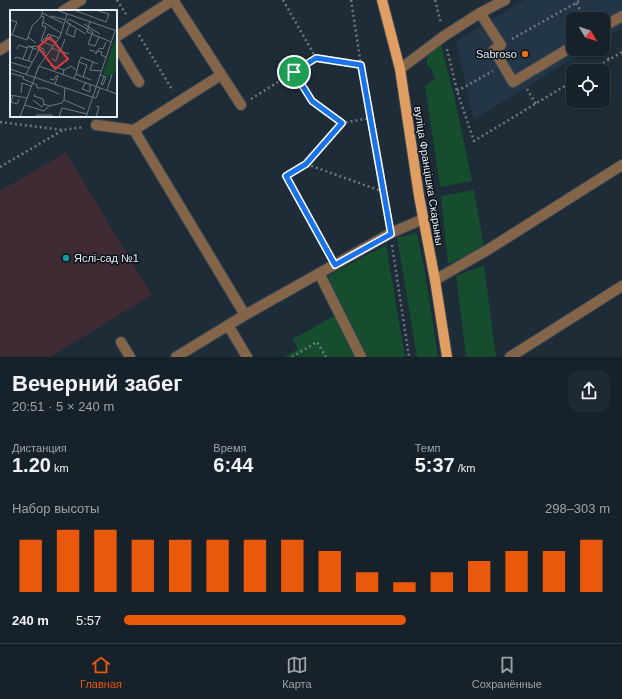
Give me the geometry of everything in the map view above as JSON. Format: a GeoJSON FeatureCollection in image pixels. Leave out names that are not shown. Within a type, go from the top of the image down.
{"type":"FeatureCollection","features":[{"type":"Feature","properties":{"kind":"main road","name":"вуліца Францішка Скарыны"},"geometry":{"type":"LineString","coordinates":[[382,0],[400,69],[419,196],[435,280],[447,357]]}},
{"type":"Feature","properties":{"kind":"lane"},"geometry":{"type":"LineString","coordinates":[[65,10],[81,0]]}},
{"type":"Feature","properties":{"kind":"lane"},"geometry":{"type":"LineString","coordinates":[[117,36],[173,0],[241,105]]}},
{"type":"Feature","properties":{"kind":"lane"},"geometry":{"type":"LineString","coordinates":[[400,69],[444,36],[480,13],[504,0]]}},
{"type":"Feature","properties":{"kind":"lane"},"geometry":{"type":"LineString","coordinates":[[480,13],[501,45],[494,50],[513,82],[566,50]]}},
{"type":"Feature","properties":{"kind":"lane"},"geometry":{"type":"LineString","coordinates":[[610,24],[622,16]]}},
{"type":"Feature","properties":{"kind":"lane"},"geometry":{"type":"LineString","coordinates":[[0,50],[10,44]]}},
{"type":"Feature","properties":{"kind":"lane"},"geometry":{"type":"LineString","coordinates":[[117,46],[140,82]]}},
{"type":"Feature","properties":{"kind":"lane"},"geometry":{"type":"LineString","coordinates":[[96,125],[134,130],[221,75]]}},
{"type":"Feature","properties":{"kind":"lane"},"geometry":{"type":"LineString","coordinates":[[134,130],[245,315]]}},
{"type":"Feature","properties":{"kind":"lane"},"geometry":{"type":"LineString","coordinates":[[435,280],[489,249],[622,165]]}},
{"type":"Feature","properties":{"kind":"lane"},"geometry":{"type":"LineString","coordinates":[[176,357],[245,315],[391,234],[423,219]]}},
{"type":"Feature","properties":{"kind":"lane"},"geometry":{"type":"LineString","coordinates":[[320,274],[361,357]]}},
{"type":"Feature","properties":{"kind":"lane"},"geometry":{"type":"LineString","coordinates":[[510,357],[622,286]]}},
{"type":"Feature","properties":{"kind":"lane"},"geometry":{"type":"LineString","coordinates":[[228,325],[247,357]]}},
{"type":"Feature","properties":{"kind":"lane"},"geometry":{"type":"LineString","coordinates":[[121,342],[130,357]]}},
{"type":"Feature","properties":{"kind":"path"},"geometry":{"type":"LineString","coordinates":[[117,0],[180,101]]}},
{"type":"Feature","properties":{"kind":"path"},"geometry":{"type":"LineString","coordinates":[[283,0],[316,58]]}},
{"type":"Feature","properties":{"kind":"path"},"geometry":{"type":"LineString","coordinates":[[351,0],[391,234],[409,357]]}},
{"type":"Feature","properties":{"kind":"path"},"geometry":{"type":"LineString","coordinates":[[435,0],[457,92],[474,141],[566,85]]}},
{"type":"Feature","properties":{"kind":"path"},"geometry":{"type":"LineString","coordinates":[[501,45],[581,0]]}},
{"type":"Feature","properties":{"kind":"path"},"geometry":{"type":"LineString","coordinates":[[576,3],[581,12]]}},
{"type":"Feature","properties":{"kind":"path"},"geometry":{"type":"LineString","coordinates":[[602,64],[622,52]]}},
{"type":"Feature","properties":{"kind":"path"},"geometry":{"type":"LineString","coordinates":[[607,56],[609,60]]}},
{"type":"Feature","properties":{"kind":"path"},"geometry":{"type":"LineString","coordinates":[[241,105],[316,58],[361,65]]}},
{"type":"Feature","properties":{"kind":"path"},"geometry":{"type":"LineString","coordinates":[[457,92],[503,65]]}},
{"type":"Feature","properties":{"kind":"path"},"geometry":{"type":"LineString","coordinates":[[294,72],[312,101],[342,123]]}},
{"type":"Feature","properties":{"kind":"path"},"geometry":{"type":"LineString","coordinates":[[520,78],[536,104]]}},
{"type":"Feature","properties":{"kind":"path"},"geometry":{"type":"LineString","coordinates":[[335,265],[286,176],[306,164],[342,123],[371,118]]}},
{"type":"Feature","properties":{"kind":"path"},"geometry":{"type":"LineString","coordinates":[[0,122],[63,130],[96,125]]}},
{"type":"Feature","properties":{"kind":"path"},"geometry":{"type":"LineString","coordinates":[[0,167],[63,130]]}},
{"type":"Feature","properties":{"kind":"path"},"geometry":{"type":"LineString","coordinates":[[306,164],[384,192]]}},
{"type":"Feature","properties":{"kind":"path"},"geometry":{"type":"LineString","coordinates":[[292,357],[317,342],[326,357]]}},
{"type":"Feature","properties":{"kind":"shaded area"},"geometry":{"type":"Polygon","coordinates":[[[524,0],[622,0],[622,27],[610,35],[610,12],[566,12],[566,56],[576,56],[474,120],[456,41],[524,0]]]}},
{"type":"Feature","properties":{"kind":"shaded area"},"geometry":{"type":"Polygon","coordinates":[[[66,152],[152,295],[50,357],[0,357],[0,191],[66,152]]]}},
{"type":"Feature","properties":{"kind":"green space"},"geometry":{"type":"Polygon","coordinates":[[[441,45],[454,95],[472,181],[440,187],[425,86],[435,79],[432,70],[427,65],[427,56],[434,48],[441,45]]]}},
{"type":"Feature","properties":{"kind":"green space"},"geometry":{"type":"Polygon","coordinates":[[[474,190],[484,247],[448,264],[441,196],[474,190]]]}},
{"type":"Feature","properties":{"kind":"green space"},"geometry":{"type":"Polygon","coordinates":[[[417,233],[425,273],[438,357],[417,357],[397,238],[417,233]]]}},
{"type":"Feature","properties":{"kind":"green space"},"geometry":{"type":"Polygon","coordinates":[[[386,245],[405,357],[284,357],[298,349],[293,339],[341,312],[328,276],[386,245]]]}},
{"type":"Feature","properties":{"kind":"green space"},"geometry":{"type":"Polygon","coordinates":[[[484,265],[496,357],[466,357],[456,276],[484,265]]]}},
{"type":"Feature","properties":{"kind":"place","name":"Sabroso"},"geometry":{"type":"Point","coordinates":[525,54]}},
{"type":"Feature","properties":{"kind":"place","name":"Яслі-сад №1"},"geometry":{"type":"Point","coordinates":[66,258]}},
{"type":"Feature","properties":{"kind":"route"},"geometry":{"type":"LineString","coordinates":[[316,58],[361,65],[391,234],[335,265],[286,176],[306,164],[342,123],[312,101],[294,72],[316,58]]}}]}
